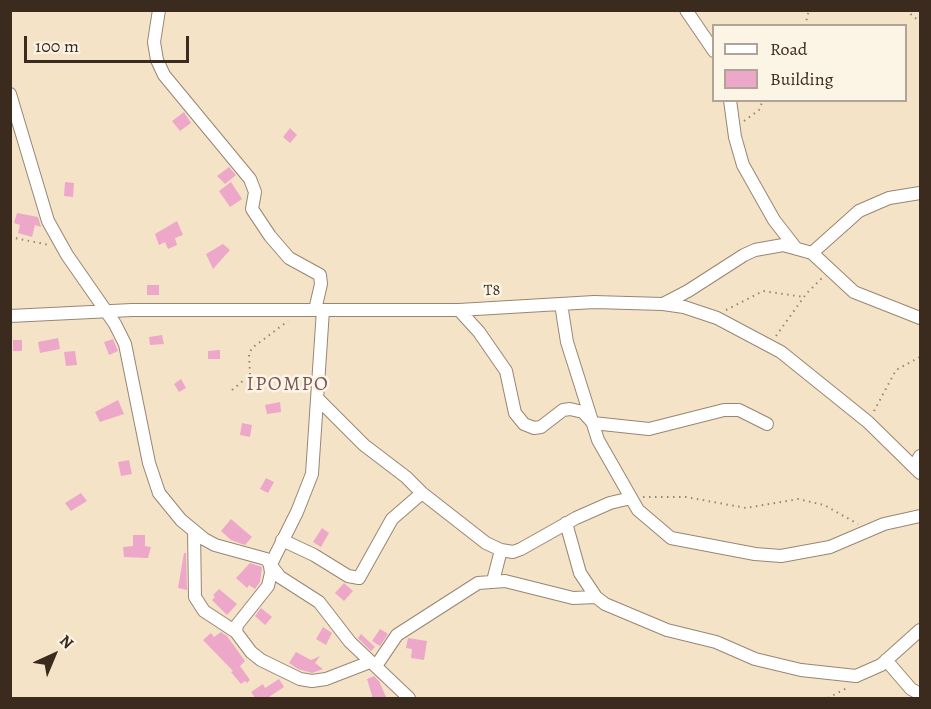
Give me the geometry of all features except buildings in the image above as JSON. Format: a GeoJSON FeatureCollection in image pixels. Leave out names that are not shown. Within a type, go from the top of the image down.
{"type":"FeatureCollection","features":[{"type":"Feature","properties":{"kind":"street"},"geometry":{"type":"LineString","coordinates":[[159,10],[154,42],[157,60],[164,75],[250,179],[255,192],[252,208],[270,236],[290,258],[320,275],[319,400],[312,474],[297,512],[270,566]]}},
{"type":"Feature","properties":{"kind":"street"},"geometry":{"type":"LineString","coordinates":[[686,10],[712,48]]}},
{"type":"Feature","properties":{"kind":"street"},"geometry":{"type":"LineString","coordinates":[[10,94],[40,199],[62,246],[125,344],[153,478],[169,508],[194,531],[214,544],[259,555],[266,559],[270,566],[272,573],[268,586],[237,625],[236,632]]}},
{"type":"Feature","properties":{"kind":"street"},"geometry":{"type":"LineString","coordinates":[[730,102],[743,165],[774,220],[795,247]]}},
{"type":"Feature","properties":{"kind":"street"},"geometry":{"type":"LineString","coordinates":[[812,253],[859,211],[889,198],[921,193]]}},
{"type":"Feature","properties":{"kind":"street"},"geometry":{"type":"LineString","coordinates":[[663,304],[755,250],[771,246],[795,247],[812,253],[861,295],[921,318]]}},
{"type":"Feature","properties":{"kind":"street"},"geometry":{"type":"LineString","coordinates":[[561,304],[567,342],[598,440],[646,520],[672,538],[768,556],[796,554],[830,547],[890,522],[921,516]]}},
{"type":"Feature","properties":{"kind":"street","name":"T8"},"geometry":{"type":"LineString","coordinates":[[10,316],[132,310],[459,310],[561,304],[663,304],[713,317],[769,345],[809,372],[918,465]]}},
{"type":"Feature","properties":{"kind":"street"},"geometry":{"type":"LineString","coordinates":[[459,310],[479,332],[506,371],[515,413],[524,424],[534,429],[542,428],[563,410],[570,408],[583,412],[593,423],[656,429],[695,415],[724,410],[739,410],[767,424]]}},
{"type":"Feature","properties":{"kind":"street"},"geometry":{"type":"LineString","coordinates":[[319,400],[364,445],[406,477],[422,493],[486,543],[501,550],[508,552],[521,549],[566,523],[610,502],[631,498]]}},
{"type":"Feature","properties":{"kind":"street"},"geometry":{"type":"LineString","coordinates":[[282,540],[314,555],[348,576],[359,578],[392,519],[422,493]]}},
{"type":"Feature","properties":{"kind":"street"},"geometry":{"type":"LineString","coordinates":[[566,523],[580,573],[596,597],[605,604],[668,630],[716,642],[755,658],[815,672],[860,675],[886,660],[921,630]]}},
{"type":"Feature","properties":{"kind":"street"},"geometry":{"type":"LineString","coordinates":[[194,531],[195,597],[204,611],[236,632],[251,652],[261,660],[290,675],[312,681],[373,664],[393,639],[410,625],[478,583],[493,581],[573,598],[596,597]]}},
{"type":"Feature","properties":{"kind":"street"},"geometry":{"type":"LineString","coordinates":[[493,581],[501,550]]}},
{"type":"Feature","properties":{"kind":"street"},"geometry":{"type":"LineString","coordinates":[[270,566],[291,585],[319,602],[350,642],[409,699]]}},
{"type":"Feature","properties":{"kind":"street"},"geometry":{"type":"LineString","coordinates":[[886,660],[911,689],[921,694]]}},
{"type":"Feature","properties":{"kind":"path"},"geometry":{"type":"LineString","coordinates":[[906,10],[921,22]]}},
{"type":"Feature","properties":{"kind":"path"},"geometry":{"type":"LineString","coordinates":[[734,126],[757,113],[762,102]]}},
{"type":"Feature","properties":{"kind":"path"},"geometry":{"type":"LineString","coordinates":[[10,237],[62,246]]}},
{"type":"Feature","properties":{"kind":"path"},"geometry":{"type":"LineString","coordinates":[[769,345],[804,297],[830,270]]}},
{"type":"Feature","properties":{"kind":"path"},"geometry":{"type":"LineString","coordinates":[[713,317],[763,291],[804,297]]}},
{"type":"Feature","properties":{"kind":"path"},"geometry":{"type":"LineString","coordinates":[[232,390],[250,375],[249,354],[252,348],[276,332],[298,310]]}},
{"type":"Feature","properties":{"kind":"path"},"geometry":{"type":"LineString","coordinates":[[868,422],[896,370],[921,357]]}},
{"type":"Feature","properties":{"kind":"path"},"geometry":{"type":"LineString","coordinates":[[631,498],[686,497],[746,508],[798,499],[824,505],[862,526],[875,529]]}},
{"type":"Feature","properties":{"kind":"path"},"geometry":{"type":"LineString","coordinates":[[828,699],[841,693],[860,675]]}},
{"type":"Feature","properties":{"kind":"district","name":"IPOMPO"},"geometry":{"type":"Point","coordinates":[288,385]}}]}
